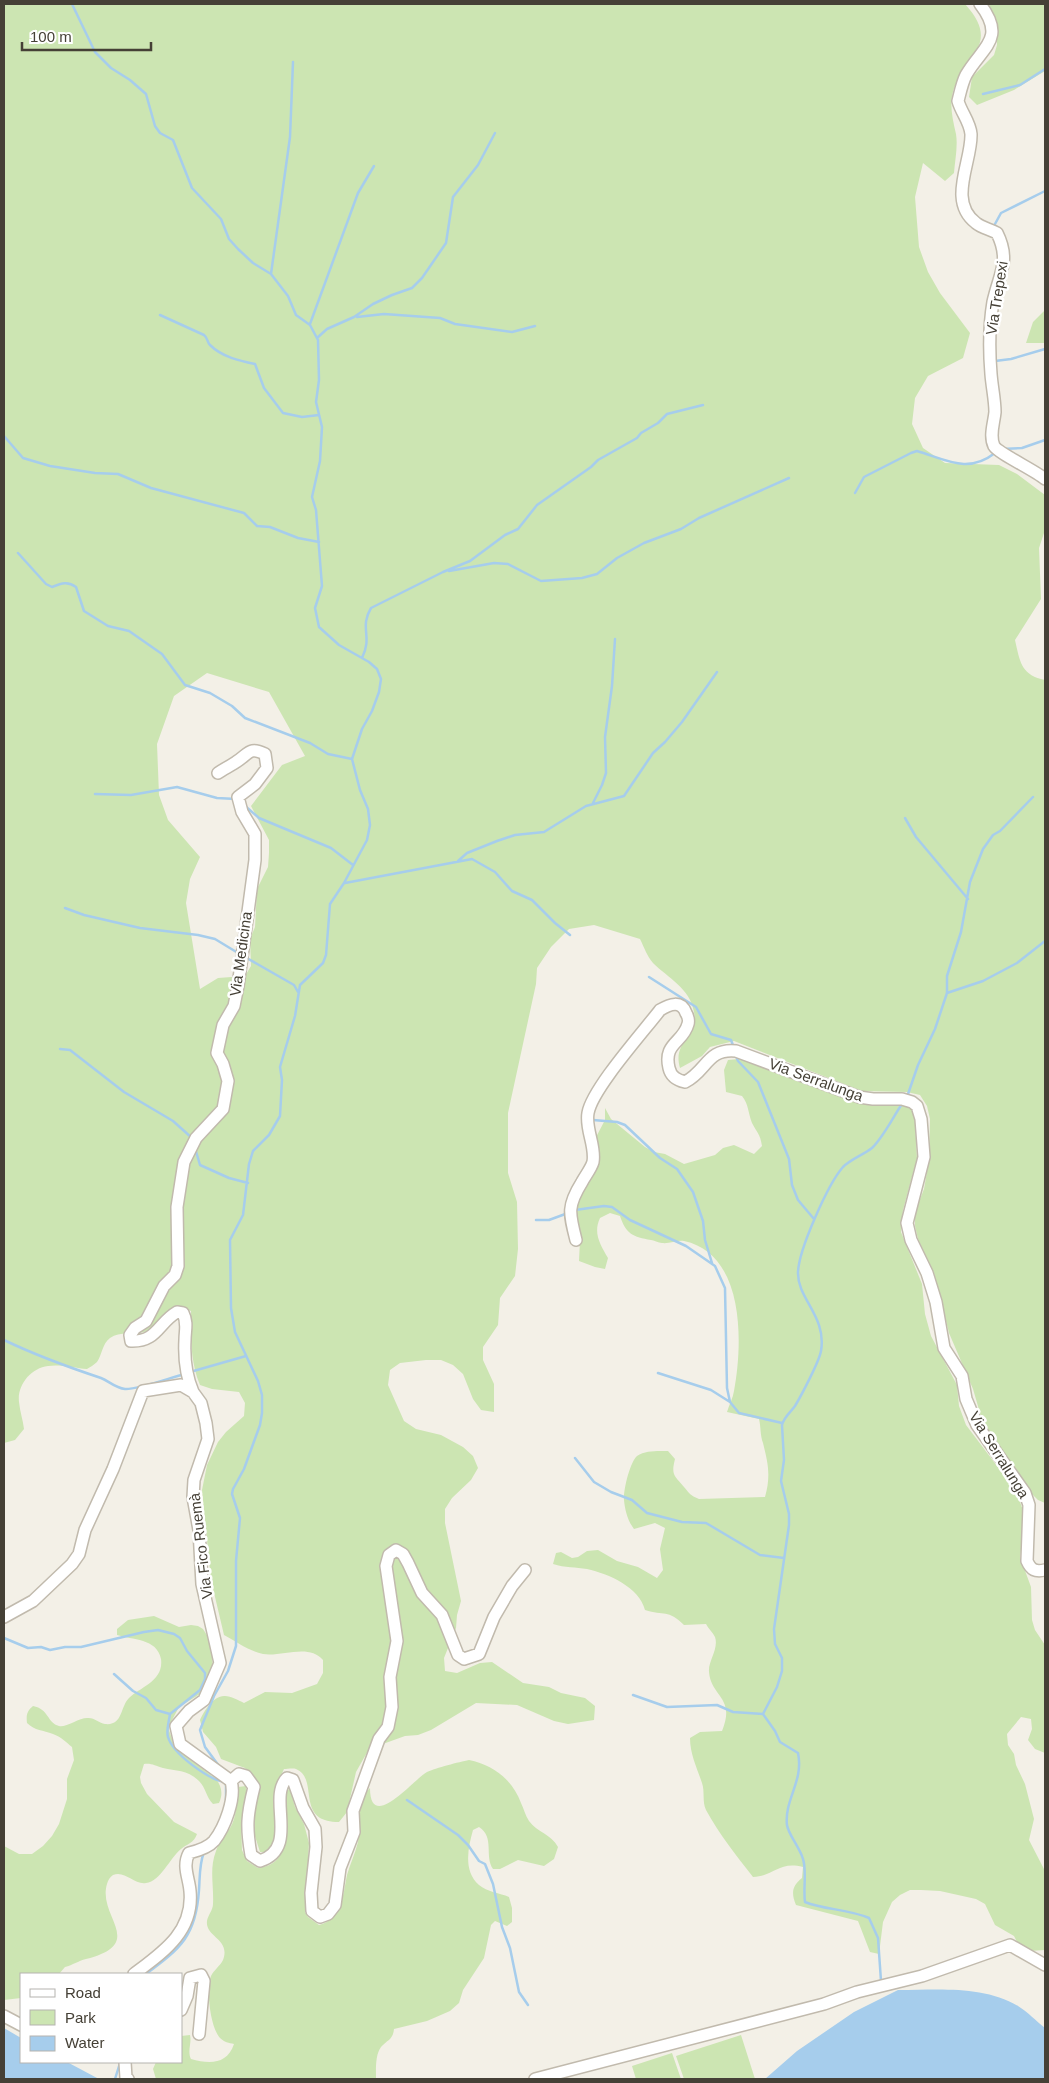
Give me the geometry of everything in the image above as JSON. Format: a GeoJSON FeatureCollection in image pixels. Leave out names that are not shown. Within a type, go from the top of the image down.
{"type":"FeatureCollection","features":[{"type":"Feature","properties":{"kind":"street","name":"Via Trepexi"},"geometry":{"type":"LineString","coordinates":[[980,4],[990,20],[991,40],[987,49],[966,76],[958,101],[970,127],[971,135],[963,173],[964,208],[968,216],[975,223],[997,232],[1004,252],[1005,264],[993,302],[990,325],[990,359],[995,412],[992,438],[998,450],[1045,479]]}},
{"type":"Feature","properties":{"kind":"street","name":"Via Medicina"},"geometry":{"type":"LineString","coordinates":[[193,1392],[186,1377],[185,1341],[187,1320],[183,1313],[176,1312],[169,1316],[155,1334],[141,1341],[131,1341],[130,1335],[135,1328],[146,1321],[164,1286],[175,1275],[178,1266],[179,1249],[176,1229],[177,1194],[184,1162],[196,1138],[223,1109],[228,1081],[223,1064],[217,1053],[222,1025],[234,1006],[238,986],[241,950],[255,860],[255,834],[242,812],[238,797],[255,784],[267,768],[265,754],[257,750],[248,752],[218,773]]}},
{"type":"Feature","properties":{"kind":"street","name":"Via Serralunga"},"geometry":{"type":"LineString","coordinates":[[576,1240],[570,1216],[572,1199],[592,1164],[594,1155],[587,1123],[588,1111],[613,1069],[660,1010],[670,1004],[678,1004],[684,1008],[688,1023],[684,1032],[670,1048],[667,1057],[671,1075],[677,1080],[685,1082],[694,1078],[717,1052],[727,1050],[736,1051],[859,1097],[902,1099],[912,1102],[917,1106],[920,1119],[924,1157],[907,1223],[911,1240],[927,1273],[934,1295],[944,1348],[962,1376],[966,1399],[977,1425],[1024,1493],[1029,1505],[1027,1560],[1030,1567],[1037,1571],[1045,1570]]}},
{"type":"Feature","properties":{"kind":"street"},"geometry":{"type":"LineString","coordinates":[[4,1617],[33,1601],[72,1564],[79,1554],[85,1530],[113,1469],[144,1391],[180,1385],[193,1392]]}},
{"type":"Feature","properties":{"kind":"street","name":"Via Fico Ruemà"},"geometry":{"type":"LineString","coordinates":[[193,1392],[202,1403],[208,1439],[194,1480],[193,1497],[199,1530],[202,1584],[220,1663],[204,1700],[189,1711],[176,1726],[180,1744],[231,1781]]}},
{"type":"Feature","properties":{"kind":"street"},"geometry":{"type":"LineString","coordinates":[[135,1973],[167,1949],[175,1940],[189,1913],[190,1892],[186,1871],[186,1858],[189,1853],[199,1850],[213,1841],[230,1811],[231,1781],[239,1774],[246,1776],[254,1787],[247,1815],[248,1838],[251,1856],[260,1860],[268,1858],[276,1850],[281,1837],[280,1805],[283,1782],[287,1778],[293,1780],[303,1808],[315,1830],[316,1847],[311,1893],[312,1911],[320,1917],[328,1914],[335,1905],[340,1868],[354,1832],[354,1811],[379,1739],[388,1727],[392,1706],[390,1677],[397,1641],[386,1566],[389,1555],[396,1550],[403,1554],[422,1593],[442,1615],[458,1656],[464,1659],[479,1654],[494,1617],[512,1586],[526,1570]]}},
{"type":"Feature","properties":{"kind":"street"},"geometry":{"type":"LineString","coordinates":[[535,2079],[824,2004],[858,1992],[922,1976],[1010,1945],[1045,1965]]}},
{"type":"Feature","properties":{"kind":"street"},"geometry":{"type":"LineString","coordinates":[[182,2008],[187,1996],[190,1978],[201,1975],[204,1981],[199,2034]]}},
{"type":"Feature","properties":{"kind":"street"},"geometry":{"type":"LineString","coordinates":[[4,2016],[20,2024]]}},
{"type":"Feature","properties":{"kind":"street"},"geometry":{"type":"LineString","coordinates":[[125,2063],[126,2078],[128,2079]]}},
{"type":"Feature","properties":{"kind":"green space"},"geometry":{"type":"Polygon","coordinates":[[[4,4],[965,4],[976,19],[981,31],[976,51],[956,82],[951,101],[957,143],[954,173],[945,181],[923,163],[915,197],[919,247],[928,272],[940,293],[970,333],[963,358],[928,376],[915,398],[912,424],[923,448],[945,463],[999,465],[1017,474],[1045,495],[1045,530],[1039,548],[1041,599],[1015,640],[1020,661],[1026,671],[1037,678],[1045,680],[1045,1503],[1038,1500],[1029,1491],[982,1420],[973,1389],[949,1333],[934,1273],[918,1239],[915,1226],[915,1212],[924,1189],[929,1160],[930,1119],[927,1106],[920,1095],[907,1092],[862,1091],[734,1041],[710,1047],[702,1056],[680,1068],[680,1051],[693,1028],[695,1020],[692,1004],[688,996],[678,984],[653,963],[640,939],[594,925],[569,929],[551,947],[537,968],[536,984],[508,1113],[508,1173],[517,1202],[518,1249],[515,1276],[500,1298],[498,1325],[483,1347],[483,1360],[494,1384],[494,1412],[481,1410],[473,1399],[463,1374],[453,1365],[441,1360],[400,1363],[390,1370],[388,1385],[404,1421],[416,1429],[441,1435],[463,1447],[473,1456],[478,1468],[471,1480],[452,1498],[445,1509],[445,1523],[461,1601],[456,1628],[444,1658],[445,1671],[457,1673],[480,1663],[492,1662],[523,1683],[549,1687],[561,1693],[585,1698],[595,1706],[594,1720],[568,1724],[554,1721],[517,1705],[476,1703],[431,1730],[418,1735],[405,1736],[369,1749],[356,1772],[347,1812],[339,1822],[325,1820],[317,1815],[312,1808],[307,1782],[303,1774],[296,1769],[284,1769],[277,1788],[276,1830],[274,1838],[267,1852],[260,1852],[254,1833],[256,1783],[245,1768],[221,1759],[216,1747],[203,1732],[200,1720],[210,1704],[221,1696],[235,1698],[244,1703],[265,1692],[292,1693],[317,1684],[323,1673],[323,1660],[317,1655],[303,1651],[270,1654],[258,1653],[224,1635],[211,1580],[202,1490],[207,1465],[218,1442],[244,1416],[245,1403],[239,1392],[212,1389],[200,1385],[193,1358],[191,1311],[178,1306],[169,1311],[149,1330],[110,1338],[105,1343],[97,1362],[87,1369],[53,1366],[42,1367],[36,1370],[26,1378],[20,1389],[19,1406],[24,1429],[15,1440],[4,1443],[4,4]],[[207,673],[174,696],[157,744],[159,795],[168,820],[200,857],[190,879],[186,903],[200,989],[218,978],[245,976],[251,966],[250,939],[255,927],[257,889],[268,867],[269,840],[251,806],[282,765],[305,756],[269,692],[207,673]]]}},
{"type":"Feature","properties":{"kind":"green space"},"geometry":{"type":"Polygon","coordinates":[[[989,4],[1045,4],[1045,71],[1014,90],[977,105],[969,97],[972,77],[994,55],[997,45],[997,33],[989,4]]]}},
{"type":"Feature","properties":{"kind":"green space"},"geometry":{"type":"Polygon","coordinates":[[[1045,310],[1045,343],[1026,343],[1033,322],[1045,310]]]}},
{"type":"Feature","properties":{"kind":"green space"},"geometry":{"type":"Polygon","coordinates":[[[739,1059],[908,1106],[913,1111],[917,1158],[903,1210],[901,1232],[922,1284],[925,1314],[931,1336],[957,1385],[959,1406],[966,1425],[1016,1491],[1024,1513],[1020,1557],[1031,1587],[1032,1620],[1035,1630],[1045,1645],[1045,1753],[1035,1749],[1028,1740],[1032,1729],[1031,1719],[1021,1717],[1007,1734],[1008,1745],[1014,1754],[1016,1765],[1025,1784],[1034,1819],[1029,1840],[1045,1871],[1045,1950],[1029,1951],[1019,1946],[1014,1936],[995,1925],[985,1904],[976,1899],[940,1891],[910,1890],[892,1902],[883,1922],[879,1954],[870,1952],[858,1921],[796,1905],[793,1890],[802,1878],[803,1867],[782,1867],[767,1874],[753,1877],[722,1836],[706,1810],[703,1786],[691,1750],[690,1738],[700,1732],[722,1731],[726,1720],[725,1704],[714,1687],[709,1672],[716,1646],[714,1635],[706,1624],[684,1625],[670,1615],[645,1610],[642,1602],[630,1588],[604,1574],[587,1569],[553,1564],[556,1553],[561,1552],[572,1558],[578,1557],[587,1551],[598,1550],[617,1561],[638,1567],[657,1578],[663,1570],[660,1549],[665,1528],[655,1523],[634,1529],[627,1516],[624,1500],[626,1484],[634,1459],[644,1453],[668,1451],[675,1459],[673,1472],[676,1477],[690,1494],[699,1499],[765,1497],[768,1470],[759,1419],[727,1412],[733,1394],[737,1371],[739,1349],[738,1326],[735,1303],[729,1282],[719,1263],[704,1249],[684,1241],[661,1243],[639,1238],[628,1231],[620,1216],[610,1213],[600,1218],[597,1229],[600,1243],[608,1258],[605,1269],[595,1267],[579,1261],[580,1240],[576,1226],[575,1202],[595,1139],[605,1120],[605,1108],[611,1119],[645,1147],[654,1152],[665,1154],[684,1164],[715,1155],[723,1148],[734,1145],[754,1154],[762,1146],[742,1096],[726,1092],[724,1070],[728,1060],[739,1059]]]}},
{"type":"Feature","properties":{"kind":"green space"},"geometry":{"type":"Polygon","coordinates":[[[154,1616],[179,1627],[198,1626],[203,1629],[210,1640],[213,1666],[200,1694],[179,1707],[169,1730],[175,1748],[216,1779],[220,1785],[221,1797],[219,1803],[213,1804],[195,1777],[151,1764],[144,1764],[140,1777],[147,1794],[174,1822],[197,1834],[196,1837],[177,1853],[161,1874],[151,1881],[146,1883],[137,1882],[122,1874],[113,1875],[110,1878],[107,1884],[106,1896],[116,1928],[117,1937],[114,1945],[104,1953],[65,1967],[60,1973],[20,1973],[20,1998],[4,2000],[4,1846],[19,1854],[32,1854],[52,1836],[59,1824],[67,1799],[67,1779],[74,1760],[72,1747],[56,1735],[30,1726],[27,1723],[27,1713],[33,1706],[38,1708],[52,1722],[59,1726],[65,1726],[87,1718],[92,1718],[105,1724],[115,1722],[129,1698],[150,1683],[159,1673],[161,1667],[159,1652],[155,1647],[143,1641],[117,1635],[117,1629],[128,1620],[154,1616]]]}},
{"type":"Feature","properties":{"kind":"green space"},"geometry":{"type":"Polygon","coordinates":[[[469,1760],[486,1765],[501,1774],[517,1794],[529,1821],[552,1839],[558,1847],[554,1859],[544,1866],[518,1860],[500,1869],[493,1869],[490,1864],[487,1836],[479,1827],[473,1830],[468,1852],[471,1873],[482,1887],[509,1897],[512,1908],[512,1922],[507,1926],[495,1921],[491,1925],[484,1958],[463,1990],[459,2003],[450,2011],[427,2021],[394,2029],[391,2038],[381,2047],[378,2054],[376,2079],[156,2079],[153,2069],[156,2063],[182,2063],[182,2036],[190,2035],[189,2053],[191,2059],[204,2062],[217,2061],[227,2056],[234,2044],[220,2038],[211,2017],[209,1990],[211,1976],[223,1960],[225,1953],[224,1947],[207,1926],[207,1921],[213,1906],[212,1871],[214,1858],[234,1819],[238,1787],[246,1786],[247,1793],[241,1824],[242,1850],[247,1861],[258,1868],[270,1865],[278,1859],[283,1850],[286,1829],[285,1795],[287,1790],[290,1789],[295,1807],[304,1824],[309,1843],[305,1912],[308,1917],[319,1925],[333,1917],[340,1905],[347,1875],[358,1842],[360,1806],[365,1794],[370,1788],[372,1801],[377,1806],[385,1805],[394,1800],[427,1772],[469,1760]]]}},
{"type":"Feature","properties":{"kind":"green space"},"geometry":{"type":"Polygon","coordinates":[[[741,2035],[755,2079],[684,2079],[676,2056],[741,2035]]]}},
{"type":"Feature","properties":{"kind":"green space"},"geometry":{"type":"Polygon","coordinates":[[[672,2053],[681,2079],[636,2079],[632,2066],[672,2053]]]}},
{"type":"Feature","properties":{"kind":"water"},"geometry":{"type":"Polygon","coordinates":[[[898,1990],[959,1990],[975,1992],[1004,1999],[1018,2006],[1045,2028],[1045,2079],[765,2079],[797,2051],[854,2012],[898,1990]]]}},
{"type":"Feature","properties":{"kind":"water"},"geometry":{"type":"Polygon","coordinates":[[[4,2028],[20,2037],[20,2063],[69,2063],[99,2079],[4,2079],[4,2028]]]}},
{"type":"Feature","properties":{"kind":"waterway"},"geometry":{"type":"LineString","coordinates":[[72,4],[95,52],[111,68],[130,80],[146,94],[155,126],[160,133],[173,140],[192,188],[221,219],[229,239],[253,263],[271,274],[288,296],[296,315],[310,325],[318,340],[319,380],[316,402],[322,427],[320,461],[312,497],[316,510],[322,586],[315,608],[319,627],[339,645],[369,662],[377,669],[381,679],[379,692],[372,711],[362,729],[352,759],[360,790],[368,809],[370,825],[367,840],[344,883],[330,904],[326,955],[323,963],[300,985],[295,1016],[280,1067],[282,1080],[280,1116],[269,1135],[253,1151],[249,1164],[243,1215],[230,1240],[231,1308],[235,1332],[258,1381],[262,1395],[262,1413],[260,1425],[244,1469],[232,1494],[240,1518],[236,1561],[236,1646],[228,1671],[214,1696],[200,1730],[205,1747],[219,1766]]}},
{"type":"Feature","properties":{"kind":"waterway"},"geometry":{"type":"LineString","coordinates":[[271,274],[290,137],[293,62]]}},
{"type":"Feature","properties":{"kind":"waterway"},"geometry":{"type":"LineString","coordinates":[[983,94],[1020,85],[1045,69]]}},
{"type":"Feature","properties":{"kind":"waterway"},"geometry":{"type":"LineString","coordinates":[[317,338],[327,329],[354,317],[373,304],[412,288],[422,278],[446,243],[453,197],[478,165],[495,133]]}},
{"type":"Feature","properties":{"kind":"waterway"},"geometry":{"type":"LineString","coordinates":[[310,324],[358,193],[374,166]]}},
{"type":"Feature","properties":{"kind":"waterway"},"geometry":{"type":"LineString","coordinates":[[995,224],[1001,213],[1045,191]]}},
{"type":"Feature","properties":{"kind":"waterway"},"geometry":{"type":"LineString","coordinates":[[357,317],[384,314],[440,318],[455,324],[512,332],[535,326]]}},
{"type":"Feature","properties":{"kind":"waterway"},"geometry":{"type":"LineString","coordinates":[[160,315],[204,335],[210,345],[226,355],[237,360],[255,364],[264,388],[283,413],[302,417],[319,415]]}},
{"type":"Feature","properties":{"kind":"waterway"},"geometry":{"type":"LineString","coordinates":[[995,361],[1011,359],[1045,349]]}},
{"type":"Feature","properties":{"kind":"waterway"},"geometry":{"type":"LineString","coordinates":[[362,658],[366,644],[366,621],[371,608],[443,572],[470,561],[505,535],[518,529],[537,505],[598,460],[637,438],[667,414],[703,405]]}},
{"type":"Feature","properties":{"kind":"waterway"},"geometry":{"type":"LineString","coordinates":[[4,436],[23,458],[50,466],[95,473],[118,474],[151,488],[244,513],[257,526],[270,527],[298,538],[319,542]]}},
{"type":"Feature","properties":{"kind":"waterway"},"geometry":{"type":"LineString","coordinates":[[1002,449],[1022,448],[1045,440]]}},
{"type":"Feature","properties":{"kind":"waterway"},"geometry":{"type":"LineString","coordinates":[[855,493],[864,477],[917,451],[948,461],[966,464],[976,463],[995,453]]}},
{"type":"Feature","properties":{"kind":"waterway"},"geometry":{"type":"LineString","coordinates":[[449,571],[494,563],[508,564],[541,581],[582,578],[597,574],[617,558],[644,543],[681,529],[699,518],[789,478]]}},
{"type":"Feature","properties":{"kind":"waterway"},"geometry":{"type":"LineString","coordinates":[[18,553],[46,584],[52,587],[68,583],[76,587],[84,611],[108,626],[129,631],[162,654],[185,685],[210,693],[232,706],[245,718],[310,743],[328,754],[352,759]]}},
{"type":"Feature","properties":{"kind":"waterway"},"geometry":{"type":"LineString","coordinates":[[593,803],[606,773],[605,737],[612,686],[615,639]]}},
{"type":"Feature","properties":{"kind":"waterway"},"geometry":{"type":"LineString","coordinates":[[458,861],[467,853],[497,841],[515,835],[544,832],[586,806],[624,796],[653,753],[682,722],[717,672]]}},
{"type":"Feature","properties":{"kind":"waterway"},"geometry":{"type":"LineString","coordinates":[[95,794],[131,795],[177,787],[217,798],[236,799]]}},
{"type":"Feature","properties":{"kind":"waterway"},"geometry":{"type":"LineString","coordinates":[[907,1097],[918,1065],[935,1029],[947,993],[947,976],[961,932],[970,882],[983,849],[993,835],[1000,831],[1033,797]]}},
{"type":"Feature","properties":{"kind":"waterway"},"geometry":{"type":"LineString","coordinates":[[244,805],[259,818],[331,848],[353,865]]}},
{"type":"Feature","properties":{"kind":"waterway"},"geometry":{"type":"LineString","coordinates":[[905,818],[916,837],[968,899]]}},
{"type":"Feature","properties":{"kind":"waterway"},"geometry":{"type":"LineString","coordinates":[[345,883],[472,859],[495,872],[512,891],[532,900],[570,935]]}},
{"type":"Feature","properties":{"kind":"waterway"},"geometry":{"type":"LineString","coordinates":[[65,908],[84,915],[140,928],[215,939],[238,953]]}},
{"type":"Feature","properties":{"kind":"waterway"},"geometry":{"type":"LineString","coordinates":[[947,993],[983,981],[1017,963],[1045,941]]}},
{"type":"Feature","properties":{"kind":"waterway"},"geometry":{"type":"LineString","coordinates":[[245,957],[294,985],[298,992]]}},
{"type":"Feature","properties":{"kind":"waterway"},"geometry":{"type":"LineString","coordinates":[[649,977],[696,1007],[711,1034],[731,1040],[734,1048]]}},
{"type":"Feature","properties":{"kind":"waterway"},"geometry":{"type":"LineString","coordinates":[[60,1049],[70,1050],[124,1092],[173,1121],[192,1138]]}},
{"type":"Feature","properties":{"kind":"waterway"},"geometry":{"type":"LineString","coordinates":[[736,1056],[738,1061],[758,1082],[789,1159],[792,1185],[798,1200],[814,1219]]}},
{"type":"Feature","properties":{"kind":"waterway"},"geometry":{"type":"LineString","coordinates":[[881,1981],[878,1938],[869,1918],[805,1902],[804,1864],[787,1825],[788,1807],[798,1773],[798,1753],[780,1742],[763,1714],[777,1687],[782,1671],[782,1658],[775,1644],[774,1629],[789,1525],[789,1514],[781,1481],[784,1460],[782,1425],[795,1406],[817,1363],[821,1351],[822,1339],[820,1328],[799,1282],[798,1272],[803,1248],[815,1217],[837,1175],[846,1164],[872,1148],[902,1104]]}},
{"type":"Feature","properties":{"kind":"waterway"},"geometry":{"type":"LineString","coordinates":[[593,1120],[617,1122],[625,1125],[660,1158],[677,1169],[693,1192],[703,1221],[705,1240],[712,1263]]}},
{"type":"Feature","properties":{"kind":"waterway"},"geometry":{"type":"LineString","coordinates":[[195,1148],[200,1165],[229,1178],[248,1183]]}},
{"type":"Feature","properties":{"kind":"waterway"},"geometry":{"type":"LineString","coordinates":[[575,1210],[604,1206],[612,1207],[630,1220],[686,1246],[715,1266],[725,1288],[727,1388],[730,1402],[739,1413],[782,1423]]}},
{"type":"Feature","properties":{"kind":"waterway"},"geometry":{"type":"LineString","coordinates":[[536,1220],[549,1220],[568,1213]]}},
{"type":"Feature","properties":{"kind":"waterway"},"geometry":{"type":"LineString","coordinates":[[4,1340],[125,1389],[138,1388],[185,1374]]}},
{"type":"Feature","properties":{"kind":"waterway"},"geometry":{"type":"LineString","coordinates":[[190,1372],[246,1356]]}},
{"type":"Feature","properties":{"kind":"waterway"},"geometry":{"type":"LineString","coordinates":[[658,1373],[711,1390],[730,1402]]}},
{"type":"Feature","properties":{"kind":"waterway"},"geometry":{"type":"LineString","coordinates":[[575,1458],[594,1482],[611,1492],[632,1500],[647,1513],[682,1522],[706,1523],[760,1555],[784,1558]]}},
{"type":"Feature","properties":{"kind":"waterway"},"geometry":{"type":"LineString","coordinates":[[4,1638],[28,1648],[41,1647],[50,1650],[65,1647],[81,1647],[158,1630],[174,1634],[180,1638],[187,1651],[205,1673],[205,1679],[200,1690],[170,1714],[167,1735],[171,1744],[192,1765],[210,1777],[225,1782]]}},
{"type":"Feature","properties":{"kind":"waterway"},"geometry":{"type":"LineString","coordinates":[[114,1674],[133,1691],[146,1698],[156,1710],[170,1714]]}},
{"type":"Feature","properties":{"kind":"waterway"},"geometry":{"type":"LineString","coordinates":[[633,1695],[667,1707],[717,1705],[733,1712],[763,1714]]}},
{"type":"Feature","properties":{"kind":"waterway"},"geometry":{"type":"LineString","coordinates":[[226,1785],[226,1800]]}},
{"type":"Feature","properties":{"kind":"waterway"},"geometry":{"type":"LineString","coordinates":[[407,1800],[458,1835],[479,1861],[485,1864],[493,1884],[502,1927],[510,1948],[519,1992],[528,2005]]}},
{"type":"Feature","properties":{"kind":"waterway"},"geometry":{"type":"LineString","coordinates":[[147,1973],[169,1956],[185,1940],[190,1930],[197,1906],[200,1866],[204,1852]]}},
{"type":"Feature","properties":{"kind":"waterway"},"geometry":{"type":"LineString","coordinates":[[115,2079],[120,2063]]}}]}
